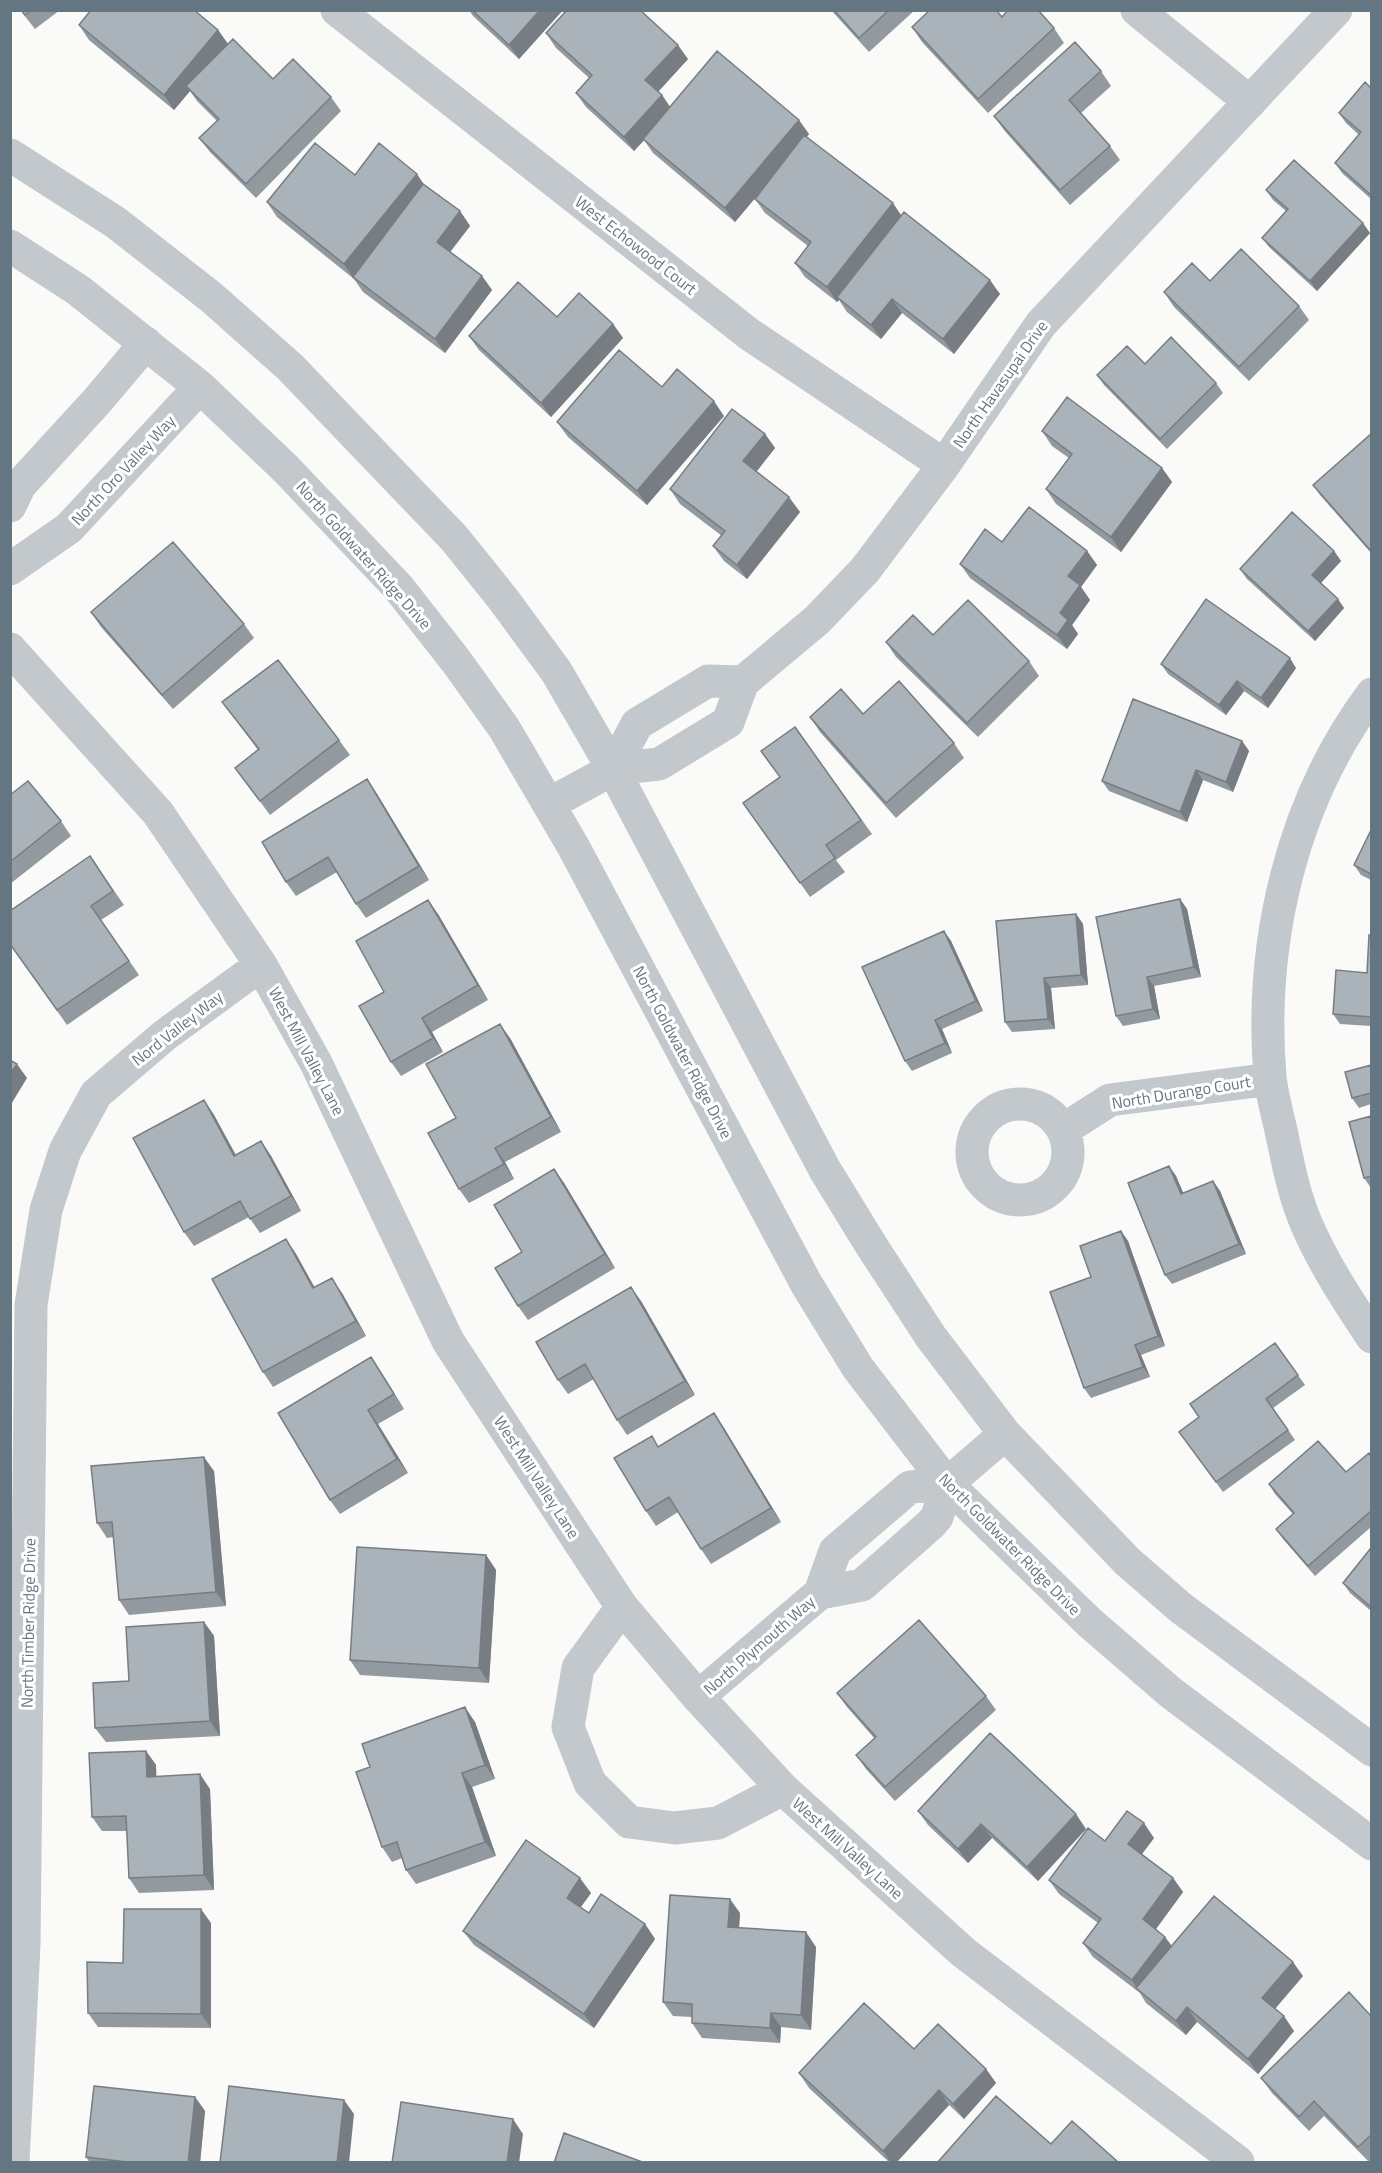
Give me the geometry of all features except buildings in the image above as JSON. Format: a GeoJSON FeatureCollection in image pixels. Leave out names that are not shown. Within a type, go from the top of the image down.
{"type":"FeatureCollection","features":[{"type":"Feature","properties":{"kind":"street","name":"West Echowood Court"},"geometry":{"type":"LineString","coordinates":[[337,10],[749,334],[944,465]]}},
{"type":"Feature","properties":{"kind":"street"},"geometry":{"type":"LineString","coordinates":[[1137,10],[1250,102]]}},
{"type":"Feature","properties":{"kind":"street","name":"North Havasupai Drive"},"geometry":{"type":"LineString","coordinates":[[549,804],[613,768],[659,764],[728,722],[743,682],[817,620],[865,570],[944,465],[1041,324],[1336,10]]}},
{"type":"Feature","properties":{"kind":"street"},"geometry":{"type":"LineString","coordinates":[[10,155],[115,222],[211,297],[290,367],[454,538],[556,671],[613,768],[825,1170],[931,1337],[1005,1434],[1128,1562],[1181,1608],[1371,1750]]}},
{"type":"Feature","properties":{"kind":"street","name":"North Goldwater Ridge Drive"},"geometry":{"type":"LineString","coordinates":[[10,246],[78,290],[200,387],[286,469],[398,588],[456,662],[504,729],[549,804],[807,1285],[858,1368],[947,1484],[1089,1622],[1170,1692],[1371,1844]]}},
{"type":"Feature","properties":{"kind":"street"},"geometry":{"type":"LineString","coordinates":[[10,506],[20,485],[97,401],[146,343]]}},
{"type":"Feature","properties":{"kind":"street","name":"North Oro Valley Way"},"geometry":{"type":"LineString","coordinates":[[10,569],[69,528],[200,387]]}},
{"type":"Feature","properties":{"kind":"street","name":"West Mill Valley Lane"},"geometry":{"type":"LineString","coordinates":[[10,649],[158,813],[261,965],[316,1063],[448,1341],[622,1607],[698,1697],[783,1789],[963,1952],[1238,2163]]}},
{"type":"Feature","properties":{"kind":"street"},"geometry":{"type":"LineString","coordinates":[[613,768],[638,724],[708,681],[743,682]]}},
{"type":"Feature","properties":{"kind":"street"},"geometry":{"type":"LineString","coordinates":[[1371,694],[1334,753],[1303,820],[1284,882],[1271,953],[1268,1023],[1270,1079],[1288,1167],[1306,1223],[1339,1288],[1371,1337]]}},
{"type":"Feature","properties":{"kind":"street","name":"Nord Valley Way"},"geometry":{"type":"LineString","coordinates":[[96,1094],[165,1035],[261,965]]}},
{"type":"Feature","properties":{"kind":"street","name":"North Durango Court"},"geometry":{"type":"LineString","coordinates":[[1063,1130],[1110,1100],[1270,1079]]}},
{"type":"Feature","properties":{"kind":"street","name":"North Timber Ridge Drive"},"geometry":{"type":"LineString","coordinates":[[13,2163],[24,1945],[31,1305],[46,1210],[65,1151],[96,1094]]}},
{"type":"Feature","properties":{"kind":"street"},"geometry":{"type":"LineString","coordinates":[[947,1484],[1005,1434]]}},
{"type":"Feature","properties":{"kind":"street","name":"North Plymouth Way"},"geometry":{"type":"LineString","coordinates":[[698,1697],[820,1593],[862,1585],[938,1517],[947,1484],[910,1486],[835,1551],[820,1593]]}},
{"type":"Feature","properties":{"kind":"street"},"geometry":{"type":"LineString","coordinates":[[622,1607],[578,1668],[568,1727],[590,1783],[629,1822],[675,1828],[717,1823],[783,1789]]}}]}
